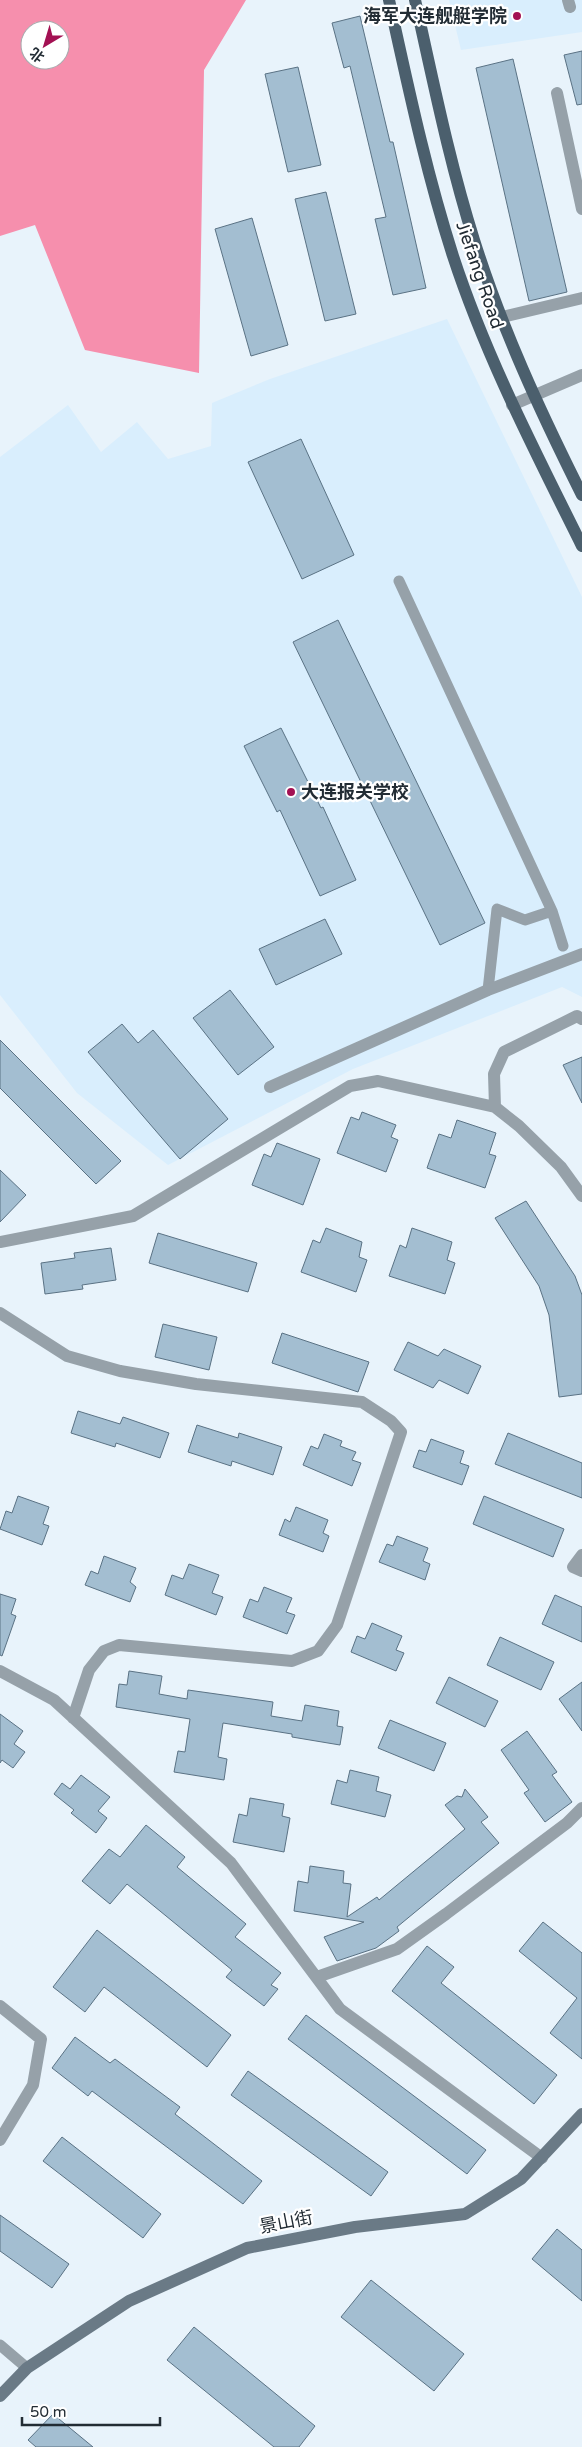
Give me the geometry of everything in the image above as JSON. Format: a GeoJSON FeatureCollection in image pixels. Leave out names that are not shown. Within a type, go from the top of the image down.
{"type":"FeatureCollection","features":[{"type":"Feature","properties":{"kind":"main road","name":"Jiefang Road"},"geometry":{"type":"LineString","coordinates":[[389,0],[427,168],[454,258],[487,347],[512,405],[582,546]]}},
{"type":"Feature","properties":{"kind":"main road","name":"Jiefang Road"},"geometry":{"type":"LineString","coordinates":[[415,0],[452,164],[474,240],[533,396],[582,495]]}},
{"type":"Feature","properties":{"kind":"street"},"geometry":{"type":"LineString","coordinates":[[557,93],[582,209]]}},
{"type":"Feature","properties":{"kind":"street"},"geometry":{"type":"LineString","coordinates":[[502,317],[582,298]]}},
{"type":"Feature","properties":{"kind":"street"},"geometry":{"type":"LineString","coordinates":[[512,405],[582,375]]}},
{"type":"Feature","properties":{"kind":"street"},"geometry":{"type":"LineString","coordinates":[[270,1086],[488,990],[582,954]]}},
{"type":"Feature","properties":{"kind":"street"},"geometry":{"type":"LineString","coordinates":[[495,1107],[494,1074],[504,1052],[576,1016],[582,1019]]}},
{"type":"Feature","properties":{"kind":"street"},"geometry":{"type":"LineString","coordinates":[[0,1242],[133,1216],[350,1086],[378,1081],[495,1107],[519,1126],[561,1167],[582,1196]]}},
{"type":"Feature","properties":{"kind":"street"},"geometry":{"type":"LineString","coordinates":[[0,1313],[67,1356],[120,1371],[196,1384],[362,1402],[391,1420],[401,1432],[337,1625],[318,1651],[292,1661],[119,1645],[104,1651],[89,1670],[73,1718]]}},
{"type":"Feature","properties":{"kind":"street"},"geometry":{"type":"LineString","coordinates":[[582,1555],[573,1567],[582,1571]]}},
{"type":"Feature","properties":{"kind":"street"},"geometry":{"type":"LineString","coordinates":[[0,1671],[54,1700],[231,1864],[340,2009],[542,2158]]}},
{"type":"Feature","properties":{"kind":"street"},"geometry":{"type":"LineString","coordinates":[[317,1977],[397,1949],[544,1840],[582,1808]]}},
{"type":"Feature","properties":{"kind":"street"},"geometry":{"type":"LineString","coordinates":[[0,2006],[41,2039],[33,2085],[0,2140]]}},
{"type":"Feature","properties":{"kind":"street","name":"景山街"},"geometry":{"type":"LineString","coordinates":[[0,2396],[27,2368],[129,2301],[247,2248],[354,2227],[465,2214],[521,2179],[582,2114]]}},
{"type":"Feature","properties":{"kind":"lane"},"geometry":{"type":"LineString","coordinates":[[399,581],[552,911],[563,946]]}},
{"type":"Feature","properties":{"kind":"lane"},"geometry":{"type":"LineString","coordinates":[[488,990],[497,909],[525,920],[552,911]]}},
{"type":"Feature","properties":{"kind":"lane"},"geometry":{"type":"LineString","coordinates":[[0,2346],[27,2368]]}},
{"type":"Feature","properties":{"kind":"shaded area"},"geometry":{"type":"Polygon","coordinates":[[[0,0],[246,0],[204,70],[199,373],[85,350],[35,225],[0,236],[0,0]]]}},
{"type":"Feature","properties":{"kind":"shaded area","name":"海军大连舰艇学院"},"geometry":{"type":"Polygon","coordinates":[[[449,0],[582,0],[582,32],[461,50],[449,0]]]}},
{"type":"Feature","properties":{"kind":"shaded area","name":"大连报关学校"},"geometry":{"type":"Polygon","coordinates":[[[447,319],[582,597],[582,997],[562,987],[353,1069],[168,1165],[77,1093],[0,995],[0,457],[68,405],[101,452],[137,422],[168,459],[211,446],[212,403],[270,379],[447,319]]]}},
{"type":"Feature","properties":{"kind":"building"},"geometry":{"type":"Polygon","coordinates":[[[360,16],[390,142],[393,142],[426,288],[393,295],[375,219],[386,217],[350,66],[344,68],[332,23],[360,16]]]}},
{"type":"Feature","properties":{"kind":"building"},"geometry":{"type":"Polygon","coordinates":[[[582,51],[582,104],[577,105],[564,55],[582,51]]]}},
{"type":"Feature","properties":{"kind":"building"},"geometry":{"type":"Polygon","coordinates":[[[513,59],[567,292],[529,301],[476,68],[513,59]]]}},
{"type":"Feature","properties":{"kind":"building"},"geometry":{"type":"Polygon","coordinates":[[[298,67],[321,165],[288,172],[265,74],[298,67]]]}},
{"type":"Feature","properties":{"kind":"building"},"geometry":{"type":"Polygon","coordinates":[[[326,192],[356,314],[325,321],[295,199],[326,192]]]}},
{"type":"Feature","properties":{"kind":"building"},"geometry":{"type":"Polygon","coordinates":[[[252,218],[288,345],[251,356],[215,229],[252,218]]]}},
{"type":"Feature","properties":{"kind":"building"},"geometry":{"type":"Polygon","coordinates":[[[301,439],[354,555],[302,579],[248,462],[301,439]]]}},
{"type":"Feature","properties":{"kind":"building"},"geometry":{"type":"Polygon","coordinates":[[[338,620],[485,923],[440,945],[293,642],[338,620]]]}},
{"type":"Feature","properties":{"kind":"building"},"geometry":{"type":"Polygon","coordinates":[[[281,728],[321,808],[323,807],[356,880],[320,896],[280,810],[277,812],[244,746],[281,728]]]}},
{"type":"Feature","properties":{"kind":"building"},"geometry":{"type":"Polygon","coordinates":[[[325,919],[342,954],[276,985],[259,949],[325,919]]]}},
{"type":"Feature","properties":{"kind":"building"},"geometry":{"type":"Polygon","coordinates":[[[230,990],[274,1047],[238,1075],[193,1018],[230,990]]]}},
{"type":"Feature","properties":{"kind":"building"},"geometry":{"type":"Polygon","coordinates":[[[122,1024],[138,1043],[153,1030],[228,1119],[180,1159],[88,1052],[122,1024]]]}},
{"type":"Feature","properties":{"kind":"building"},"geometry":{"type":"Polygon","coordinates":[[[0,1040],[121,1161],[96,1184],[0,1088],[0,1040]]]}},
{"type":"Feature","properties":{"kind":"building"},"geometry":{"type":"Polygon","coordinates":[[[582,1057],[582,1103],[563,1065],[582,1057]]]}},
{"type":"Feature","properties":{"kind":"building"},"geometry":{"type":"Polygon","coordinates":[[[362,1112],[396,1125],[391,1137],[398,1140],[386,1172],[337,1153],[351,1117],[359,1120],[362,1112]]]}},
{"type":"Feature","properties":{"kind":"building"},"geometry":{"type":"Polygon","coordinates":[[[457,1120],[496,1133],[489,1154],[496,1156],[485,1188],[427,1168],[439,1134],[451,1138],[457,1120]]]}},
{"type":"Feature","properties":{"kind":"building"},"geometry":{"type":"Polygon","coordinates":[[[277,1143],[320,1159],[303,1205],[252,1185],[264,1154],[271,1157],[277,1143]]]}},
{"type":"Feature","properties":{"kind":"building"},"geometry":{"type":"Polygon","coordinates":[[[0,1170],[26,1195],[0,1222],[0,1170]]]}},
{"type":"Feature","properties":{"kind":"building"},"geometry":{"type":"Polygon","coordinates":[[[526,1201],[575,1276],[582,1295],[582,1394],[559,1397],[549,1315],[539,1286],[495,1218],[526,1201]]]}},
{"type":"Feature","properties":{"kind":"building"},"geometry":{"type":"Polygon","coordinates":[[[326,1228],[362,1242],[359,1257],[367,1260],[356,1292],[301,1272],[313,1240],[320,1243],[326,1228]]]}},
{"type":"Feature","properties":{"kind":"building"},"geometry":{"type":"Polygon","coordinates":[[[412,1228],[452,1242],[447,1260],[455,1263],[445,1294],[389,1276],[400,1245],[406,1248],[412,1228]]]}},
{"type":"Feature","properties":{"kind":"building"},"geometry":{"type":"Polygon","coordinates":[[[158,1233],[257,1263],[248,1292],[149,1263],[158,1233]]]}},
{"type":"Feature","properties":{"kind":"building"},"geometry":{"type":"Polygon","coordinates":[[[111,1248],[116,1280],[82,1285],[83,1289],[45,1294],[41,1263],[75,1258],[74,1253],[111,1248]]]}},
{"type":"Feature","properties":{"kind":"building"},"geometry":{"type":"Polygon","coordinates":[[[163,1324],[217,1337],[209,1370],[155,1357],[163,1324]]]}},
{"type":"Feature","properties":{"kind":"building"},"geometry":{"type":"Polygon","coordinates":[[[282,1333],[369,1362],[358,1392],[272,1363],[282,1333]]]}},
{"type":"Feature","properties":{"kind":"building"},"geometry":{"type":"Polygon","coordinates":[[[408,1342],[438,1356],[444,1349],[481,1366],[468,1394],[439,1380],[433,1388],[394,1370],[408,1342]]]}},
{"type":"Feature","properties":{"kind":"building"},"geometry":{"type":"Polygon","coordinates":[[[78,1411],[120,1424],[123,1417],[169,1433],[160,1458],[116,1443],[115,1447],[71,1433],[78,1411]]]}},
{"type":"Feature","properties":{"kind":"building"},"geometry":{"type":"Polygon","coordinates":[[[197,1425],[238,1438],[239,1433],[282,1447],[273,1475],[232,1461],[231,1466],[188,1452],[197,1425]]]}},
{"type":"Feature","properties":{"kind":"building"},"geometry":{"type":"Polygon","coordinates":[[[508,1433],[582,1463],[582,1498],[495,1464],[508,1433]]]}},
{"type":"Feature","properties":{"kind":"building"},"geometry":{"type":"Polygon","coordinates":[[[324,1434],[342,1441],[340,1446],[356,1452],[352,1460],[361,1463],[352,1486],[303,1465],[311,1446],[318,1449],[324,1434]]]}},
{"type":"Feature","properties":{"kind":"building"},"geometry":{"type":"Polygon","coordinates":[[[431,1439],[464,1451],[460,1463],[469,1466],[462,1485],[413,1467],[419,1450],[426,1452],[431,1439]]]}},
{"type":"Feature","properties":{"kind":"building"},"geometry":{"type":"Polygon","coordinates":[[[18,1496],[49,1507],[43,1524],[49,1526],[42,1545],[0,1529],[6,1511],[12,1513],[18,1496]]]}},
{"type":"Feature","properties":{"kind":"building"},"geometry":{"type":"Polygon","coordinates":[[[484,1496],[564,1529],[553,1557],[473,1524],[484,1496]]]}},
{"type":"Feature","properties":{"kind":"building"},"geometry":{"type":"Polygon","coordinates":[[[296,1507],[328,1520],[323,1533],[329,1536],[323,1552],[279,1535],[285,1519],[290,1522],[296,1507]]]}},
{"type":"Feature","properties":{"kind":"building"},"geometry":{"type":"Polygon","coordinates":[[[397,1536],[428,1548],[423,1561],[430,1564],[425,1580],[379,1562],[387,1544],[393,1546],[397,1536]]]}},
{"type":"Feature","properties":{"kind":"building"},"geometry":{"type":"Polygon","coordinates":[[[104,1556],[136,1568],[130,1582],[136,1587],[130,1602],[85,1585],[91,1571],[98,1574],[104,1556]]]}},
{"type":"Feature","properties":{"kind":"building"},"geometry":{"type":"Polygon","coordinates":[[[189,1564],[219,1575],[212,1593],[223,1597],[216,1615],[165,1595],[172,1575],[183,1579],[189,1564]]]}},
{"type":"Feature","properties":{"kind":"building"},"geometry":{"type":"Polygon","coordinates":[[[264,1587],[292,1598],[286,1612],[295,1615],[287,1634],[243,1617],[250,1599],[258,1602],[264,1587]]]}},
{"type":"Feature","properties":{"kind":"building"},"geometry":{"type":"Polygon","coordinates":[[[0,1594],[16,1599],[11,1614],[16,1616],[2,1656],[0,1655],[0,1594]]]}},
{"type":"Feature","properties":{"kind":"building"},"geometry":{"type":"Polygon","coordinates":[[[555,1595],[582,1607],[582,1642],[542,1624],[555,1595]]]}},
{"type":"Feature","properties":{"kind":"building"},"geometry":{"type":"Polygon","coordinates":[[[372,1623],[402,1636],[396,1650],[404,1653],[396,1671],[351,1652],[357,1636],[365,1639],[372,1623]]]}},
{"type":"Feature","properties":{"kind":"building"},"geometry":{"type":"Polygon","coordinates":[[[500,1637],[554,1662],[541,1690],[487,1665],[500,1637]]]}},
{"type":"Feature","properties":{"kind":"building"},"geometry":{"type":"Polygon","coordinates":[[[129,1671],[162,1676],[159,1694],[187,1699],[188,1690],[273,1702],[271,1716],[302,1721],[305,1705],[339,1711],[337,1726],[343,1727],[340,1745],[292,1737],[292,1734],[223,1723],[218,1757],[227,1759],[224,1780],[174,1772],[178,1751],[185,1752],[190,1719],[116,1707],[119,1684],[127,1685],[129,1671]]]}},
{"type":"Feature","properties":{"kind":"building"},"geometry":{"type":"Polygon","coordinates":[[[449,1677],[498,1701],[485,1727],[436,1703],[449,1677]]]}},
{"type":"Feature","properties":{"kind":"building"},"geometry":{"type":"Polygon","coordinates":[[[582,1682],[582,1731],[559,1699],[582,1682]]]}},
{"type":"Feature","properties":{"kind":"building"},"geometry":{"type":"Polygon","coordinates":[[[0,1714],[23,1731],[14,1744],[25,1752],[13,1768],[2,1760],[0,1763],[0,1714]]]}},
{"type":"Feature","properties":{"kind":"building"},"geometry":{"type":"Polygon","coordinates":[[[390,1720],[446,1743],[434,1771],[378,1748],[390,1720]]]}},
{"type":"Feature","properties":{"kind":"building"},"geometry":{"type":"Polygon","coordinates":[[[527,1731],[557,1772],[552,1775],[572,1802],[545,1822],[524,1793],[529,1790],[501,1750],[527,1731]]]}},
{"type":"Feature","properties":{"kind":"building"},"geometry":{"type":"Polygon","coordinates":[[[350,1770],[379,1777],[376,1791],[391,1795],[385,1817],[331,1804],[337,1780],[347,1783],[350,1770]]]}},
{"type":"Feature","properties":{"kind":"building"},"geometry":{"type":"Polygon","coordinates":[[[81,1775],[110,1797],[98,1811],[107,1818],[96,1833],[71,1813],[74,1810],[54,1794],[62,1783],[70,1789],[81,1775]]]}},
{"type":"Feature","properties":{"kind":"building"},"geometry":{"type":"Polygon","coordinates":[[[465,1789],[488,1817],[481,1822],[499,1843],[397,1927],[399,1931],[376,1948],[337,1961],[324,1937],[364,1922],[294,1911],[298,1881],[308,1883],[310,1866],[344,1871],[343,1883],[351,1884],[347,1917],[377,1897],[379,1900],[465,1829],[445,1805],[457,1796],[462,1797],[465,1789]]]}},
{"type":"Feature","properties":{"kind":"building"},"geometry":{"type":"Polygon","coordinates":[[[250,1798],[284,1804],[282,1816],[290,1818],[284,1852],[233,1842],[239,1814],[247,1816],[250,1798]]]}},
{"type":"Feature","properties":{"kind":"building"},"geometry":{"type":"Polygon","coordinates":[[[146,1825],[185,1857],[177,1867],[246,1924],[235,1937],[281,1973],[271,1985],[278,1989],[264,2006],[226,1977],[232,1970],[127,1884],[110,1904],[82,1881],[109,1849],[120,1857],[146,1825]]]}},
{"type":"Feature","properties":{"kind":"building"},"geometry":{"type":"Polygon","coordinates":[[[543,1922],[582,1953],[582,2059],[550,2033],[577,1998],[519,1951],[543,1922]]]}},
{"type":"Feature","properties":{"kind":"building"},"geometry":{"type":"Polygon","coordinates":[[[97,1930],[231,2035],[207,2067],[104,1987],[85,2012],[53,1987],[97,1930]]]}},
{"type":"Feature","properties":{"kind":"building"},"geometry":{"type":"Polygon","coordinates":[[[427,1946],[454,1967],[441,1983],[557,2075],[534,2104],[392,1991],[427,1946]]]}},
{"type":"Feature","properties":{"kind":"building"},"geometry":{"type":"Polygon","coordinates":[[[306,2015],[486,2150],[467,2174],[288,2039],[306,2015]]]}},
{"type":"Feature","properties":{"kind":"building"},"geometry":{"type":"Polygon","coordinates":[[[75,2037],[110,2063],[115,2059],[180,2107],[175,2114],[262,2181],[243,2204],[92,2091],[88,2096],[52,2068],[75,2037]]]}},
{"type":"Feature","properties":{"kind":"building"},"geometry":{"type":"Polygon","coordinates":[[[248,2071],[388,2172],[371,2196],[231,2095],[248,2071]]]}},
{"type":"Feature","properties":{"kind":"building"},"geometry":{"type":"Polygon","coordinates":[[[62,2137],[161,2214],[143,2238],[43,2161],[62,2137]]]}},
{"type":"Feature","properties":{"kind":"building"},"geometry":{"type":"Polygon","coordinates":[[[0,2215],[69,2264],[52,2288],[0,2251],[0,2215]]]}},
{"type":"Feature","properties":{"kind":"building"},"geometry":{"type":"Polygon","coordinates":[[[557,2229],[582,2250],[582,2301],[532,2259],[557,2229]]]}},
{"type":"Feature","properties":{"kind":"building"},"geometry":{"type":"Polygon","coordinates":[[[371,2280],[464,2354],[434,2391],[341,2317],[371,2280]]]}},
{"type":"Feature","properties":{"kind":"building"},"geometry":{"type":"Polygon","coordinates":[[[194,2327],[315,2426],[299,2447],[274,2447],[167,2360],[194,2327]]]}},
{"type":"Feature","properties":{"kind":"building"},"geometry":{"type":"Polygon","coordinates":[[[53,2414],[93,2447],[36,2447],[28,2440],[53,2414]]]}},
{"type":"Feature","properties":{"kind":"place","name":"海军大连舰艇学院"},"geometry":{"type":"Point","coordinates":[517,16]}},
{"type":"Feature","properties":{"kind":"place","name":"大连报关学校"},"geometry":{"type":"Point","coordinates":[291,792]}}]}
